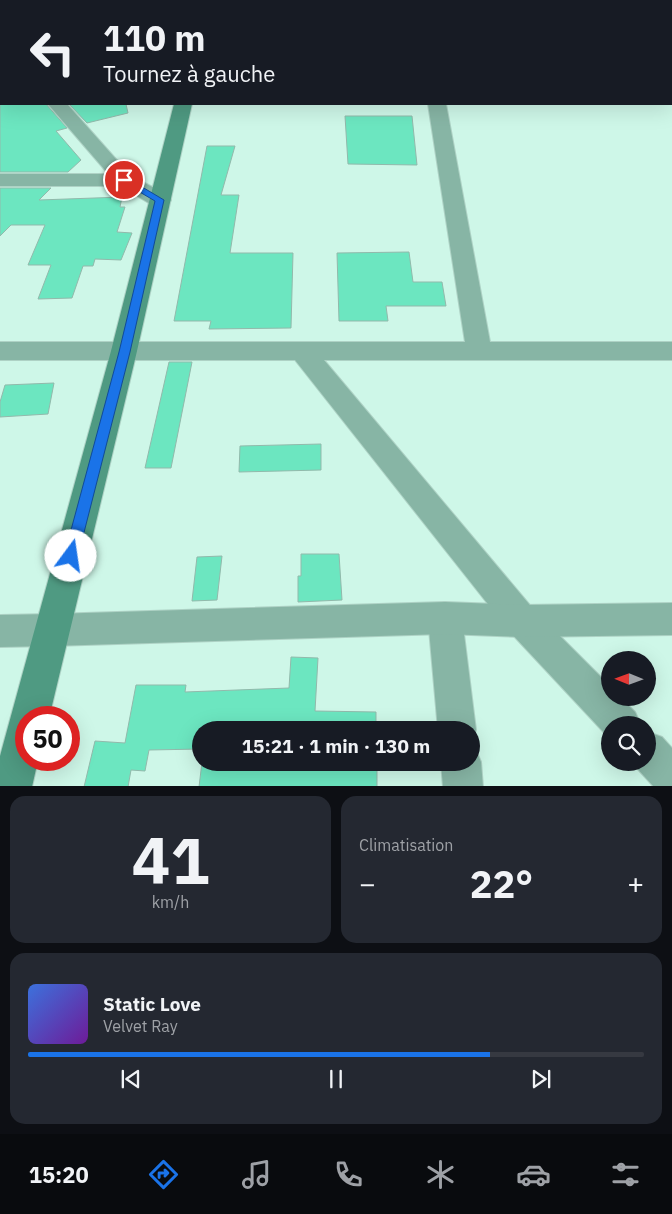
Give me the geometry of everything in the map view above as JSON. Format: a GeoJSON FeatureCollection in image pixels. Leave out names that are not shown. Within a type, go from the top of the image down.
{"type":"FeatureCollection","features":[{"type":"Feature","properties":{"kind":"main road"},"geometry":{"type":"LineString","coordinates":[[33,706],[124,352],[183,105]]}},
{"type":"Feature","properties":{"kind":"main road"},"geometry":{"type":"LineString","coordinates":[[12,786],[16,771]]}},
{"type":"Feature","properties":{"kind":"street"},"geometry":{"type":"LineString","coordinates":[[58,105],[124,180],[160,200]]}},
{"type":"Feature","properties":{"kind":"street"},"geometry":{"type":"LineString","coordinates":[[437,105],[479,351]]}},
{"type":"Feature","properties":{"kind":"street"},"geometry":{"type":"LineString","coordinates":[[0,180],[124,180]]}},
{"type":"Feature","properties":{"kind":"street"},"geometry":{"type":"LineString","coordinates":[[0,350],[124,352],[672,351]]}},
{"type":"Feature","properties":{"kind":"street"},"geometry":{"type":"LineString","coordinates":[[303,352],[522,621],[613,716]]}},
{"type":"Feature","properties":{"kind":"street"},"geometry":{"type":"LineString","coordinates":[[446,618],[456,721]]}},
{"type":"Feature","properties":{"kind":"street"},"geometry":{"type":"LineString","coordinates":[[0,631],[446,618],[522,621],[672,619]]}},
{"type":"Feature","properties":{"kind":"street"},"geometry":{"type":"LineString","coordinates":[[656,760],[672,777]]}},
{"type":"Feature","properties":{"kind":"street"},"geometry":{"type":"LineString","coordinates":[[461,771],[463,786]]}},
{"type":"Feature","properties":{"kind":"building"},"geometry":{"type":"Polygon","coordinates":[[[0,105],[47,105],[67,128],[56,131],[81,160],[68,172],[0,172],[0,105]]]}},
{"type":"Feature","properties":{"kind":"building"},"geometry":{"type":"Polygon","coordinates":[[[70,105],[126,105],[128,113],[87,123],[70,105]]]}},
{"type":"Feature","properties":{"kind":"building"},"geometry":{"type":"Polygon","coordinates":[[[345,116],[412,116],[417,165],[348,164],[345,116]]]}},
{"type":"Feature","properties":{"kind":"building"},"geometry":{"type":"Polygon","coordinates":[[[207,146],[235,146],[221,195],[239,195],[230,253],[293,253],[291,328],[209,329],[211,321],[174,321],[207,146]]]}},
{"type":"Feature","properties":{"kind":"building"},"geometry":{"type":"Polygon","coordinates":[[[0,188],[51,188],[39,200],[122,197],[120,207],[125,207],[117,232],[132,233],[121,260],[95,259],[93,266],[83,266],[72,298],[38,299],[51,265],[28,265],[45,225],[11,225],[0,236],[0,188]]]}},
{"type":"Feature","properties":{"kind":"building"},"geometry":{"type":"Polygon","coordinates":[[[409,252],[413,282],[442,282],[446,306],[386,306],[388,321],[339,321],[337,253],[409,252]]]}},
{"type":"Feature","properties":{"kind":"building"},"geometry":{"type":"Polygon","coordinates":[[[169,362],[192,362],[171,468],[145,468],[169,362]]]}},
{"type":"Feature","properties":{"kind":"building"},"geometry":{"type":"Polygon","coordinates":[[[54,383],[48,414],[0,417],[0,402],[5,385],[54,383]]]}},
{"type":"Feature","properties":{"kind":"building"},"geometry":{"type":"Polygon","coordinates":[[[321,444],[321,470],[239,472],[240,446],[321,444]]]}},
{"type":"Feature","properties":{"kind":"building"},"geometry":{"type":"Polygon","coordinates":[[[301,554],[339,554],[342,600],[298,602],[298,576],[301,576],[301,554]]]}},
{"type":"Feature","properties":{"kind":"building"},"geometry":{"type":"Polygon","coordinates":[[[222,556],[217,600],[192,601],[197,557],[222,556]]]}},
{"type":"Feature","properties":{"kind":"building"},"geometry":{"type":"Polygon","coordinates":[[[291,657],[318,658],[315,711],[376,712],[376,721],[192,721],[192,749],[149,750],[145,771],[131,770],[128,786],[84,786],[95,741],[125,743],[136,685],[186,685],[185,692],[289,688],[291,657]]]}},
{"type":"Feature","properties":{"kind":"building"},"geometry":{"type":"Polygon","coordinates":[[[201,771],[377,771],[377,786],[199,786],[201,771]]]}},
{"type":"Feature","properties":{"kind":"route"},"geometry":{"type":"LineString","coordinates":[[71,556],[124,352],[160,200],[124,180]]}}]}
